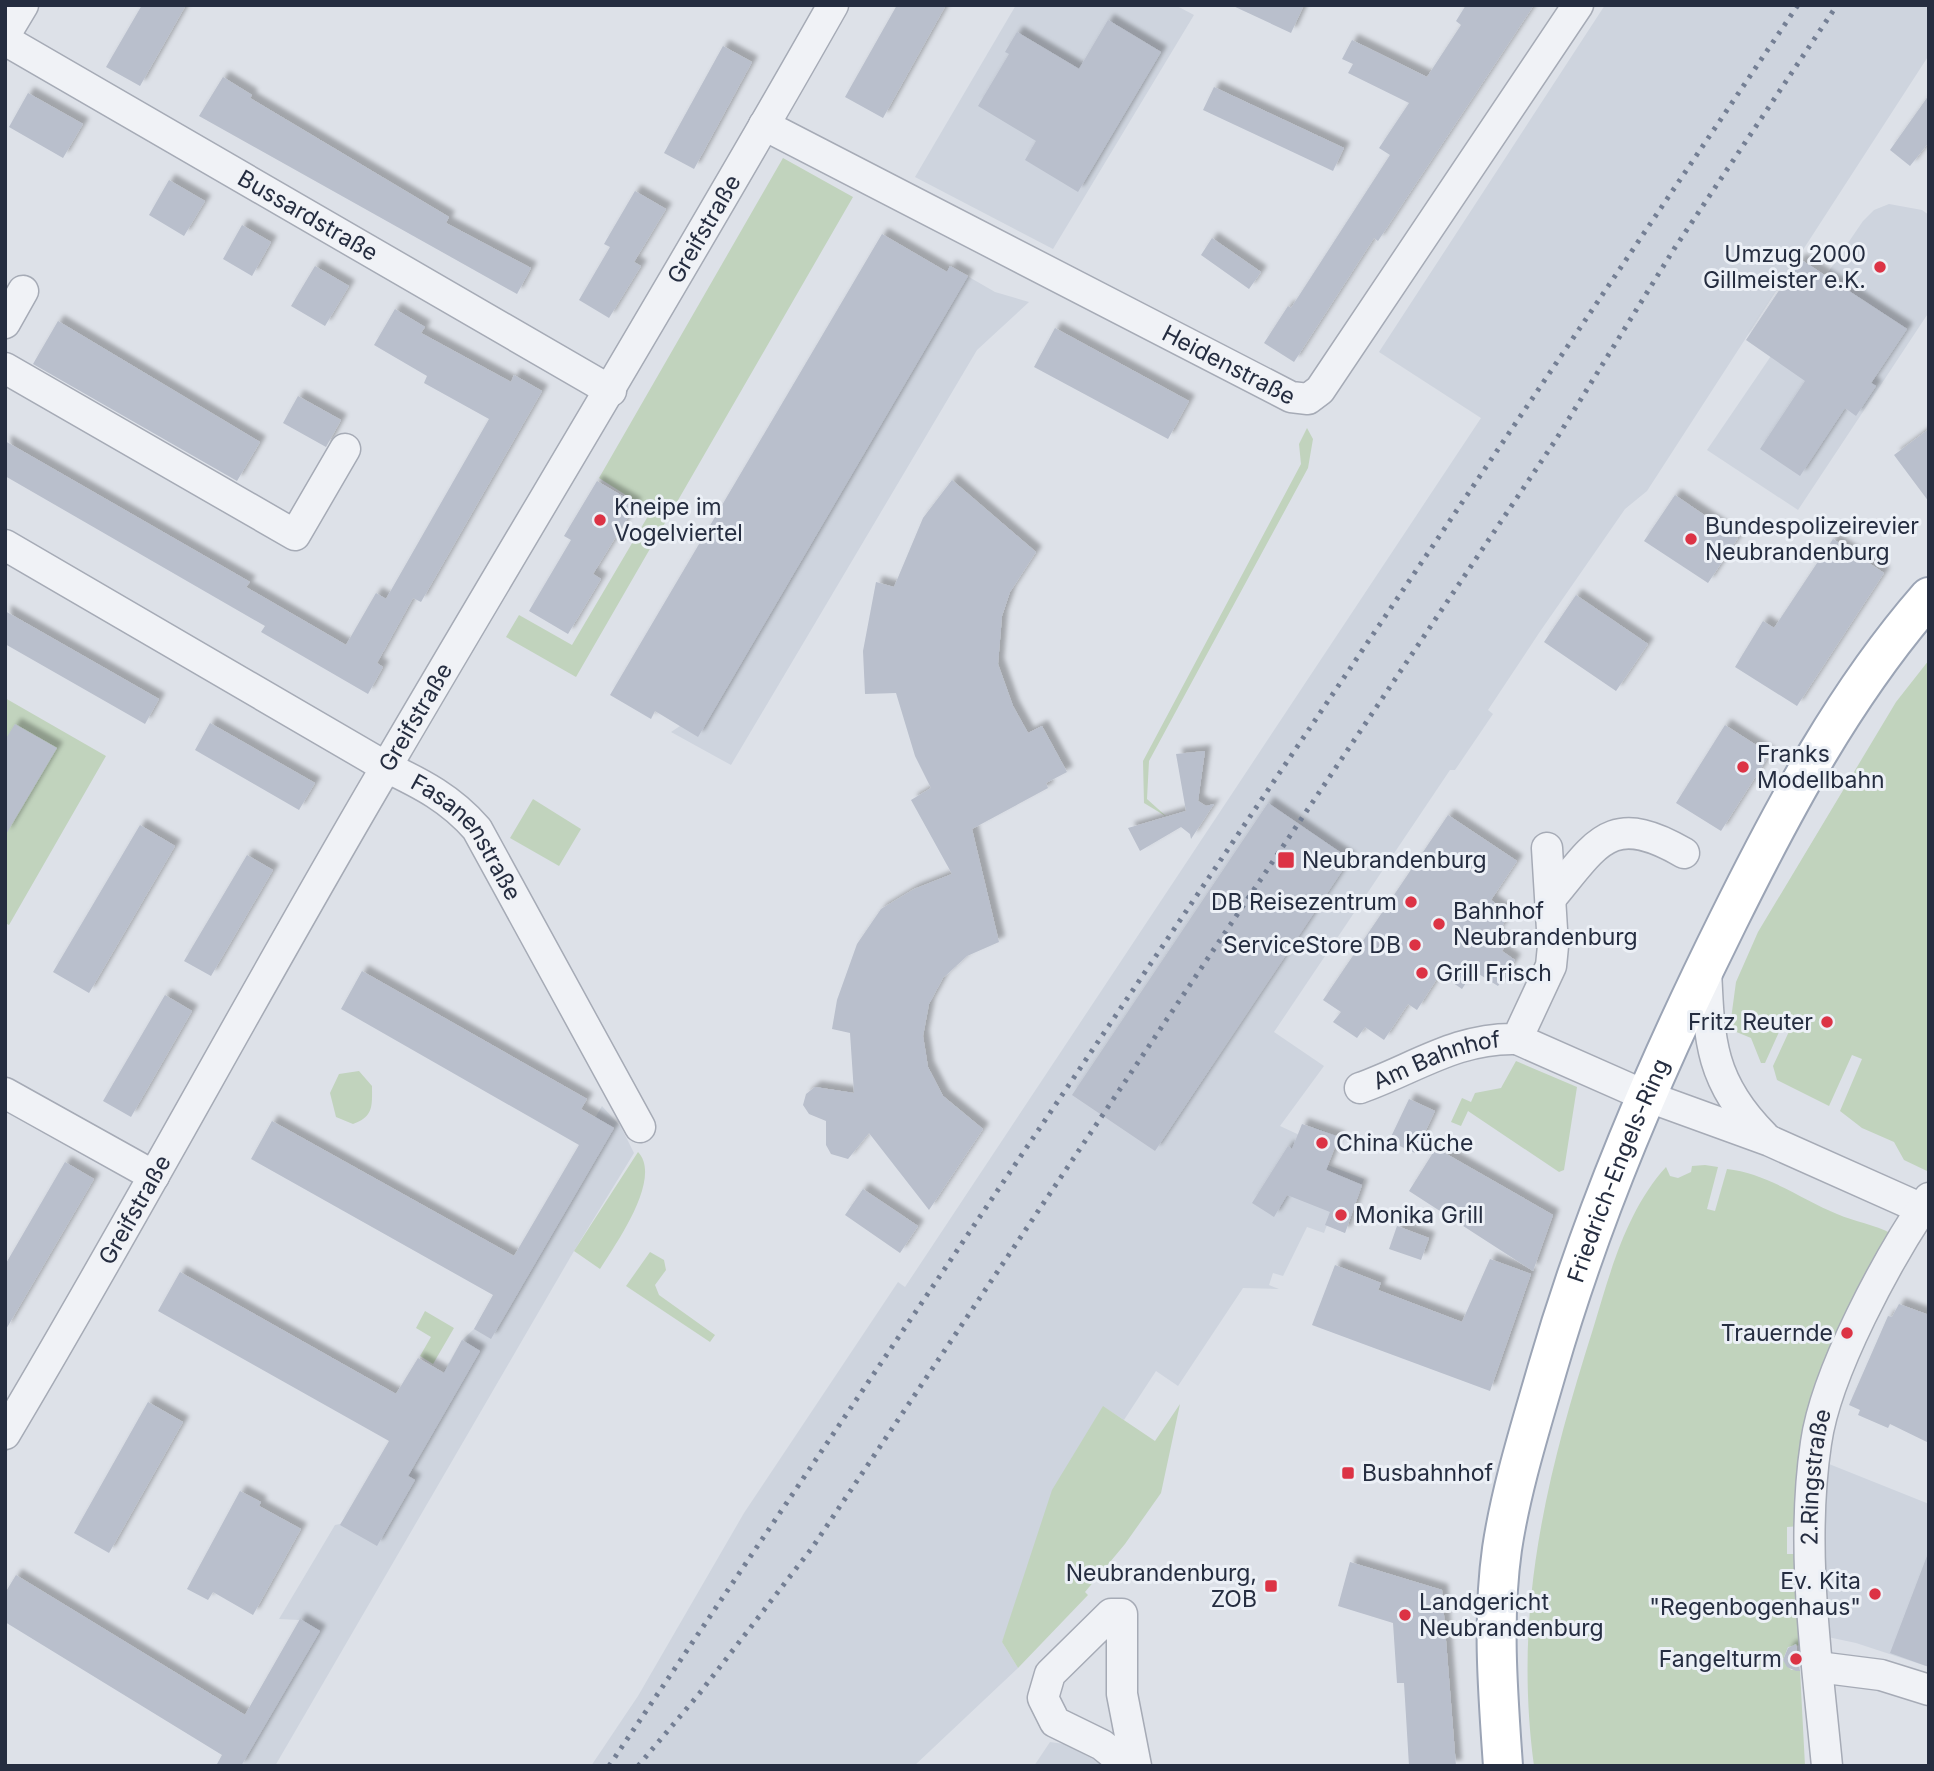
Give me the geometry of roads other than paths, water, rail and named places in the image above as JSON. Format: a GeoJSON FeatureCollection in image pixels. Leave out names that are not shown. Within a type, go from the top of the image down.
{"type":"FeatureCollection","features":[{"type":"Feature","properties":{"kind":"main road","name":"Friedrich-Engels-Ring"},"geometry":{"type":"LineString","coordinates":[[1503,1766],[1497,1678],[1498,1592],[1507,1523],[1527,1441],[1572,1288],[1614,1171],[1706,966],[1772,834],[1864,680],[1929,597]]}},
{"type":"Feature","properties":{"kind":"street","name":"Greifstraße"},"geometry":{"type":"LineString","coordinates":[[5,1434],[386,766],[611,391],[833,5]]}},
{"type":"Feature","properties":{"kind":"street","name":"Heidenstraße"},"geometry":{"type":"LineString","coordinates":[[764,125],[1291,397],[1308,399],[1320,390],[1578,5]]}},
{"type":"Feature","properties":{"kind":"street","name":"Bussardstraße"},"geometry":{"type":"LineString","coordinates":[[11,20],[611,391]]}},
{"type":"Feature","properties":{"kind":"street"},"geometry":{"type":"LineString","coordinates":[[5,323],[23,291]]}},
{"type":"Feature","properties":{"kind":"street"},"geometry":{"type":"LineString","coordinates":[[5,368],[295,535],[345,449]]}},
{"type":"Feature","properties":{"kind":"street","name":"Fasanenstraße"},"geometry":{"type":"LineString","coordinates":[[5,545],[386,766],[437,792],[459,808],[477,830],[640,1127]]}},
{"type":"Feature","properties":{"kind":"street"},"geometry":{"type":"LineString","coordinates":[[1551,898],[1591,851],[1615,834],[1644,834],[1684,853]]}},
{"type":"Feature","properties":{"kind":"street","name":"Am Bahnhof"},"geometry":{"type":"LineString","coordinates":[[1517,1039],[1551,966],[1548,848]]}},
{"type":"Feature","properties":{"kind":"street"},"geometry":{"type":"LineString","coordinates":[[1706,966],[1708,1014],[1716,1065],[1730,1096],[1770,1141]]}},
{"type":"Feature","properties":{"kind":"street","name":"Am Bahnhof"},"geometry":{"type":"LineString","coordinates":[[1360,1088],[1394,1076],[1427,1057],[1487,1038],[1517,1039],[1646,1096],[1770,1141],[1926,1206]]}},
{"type":"Feature","properties":{"kind":"street"},"geometry":{"type":"LineString","coordinates":[[5,1093],[154,1176]]}},
{"type":"Feature","properties":{"kind":"street","name":"2.Ringstraße"},"geometry":{"type":"LineString","coordinates":[[1827,1766],[1809,1513],[1816,1442],[1823,1410],[1850,1344],[1907,1229],[1926,1206]]}},
{"type":"Feature","properties":{"kind":"street"},"geometry":{"type":"LineString","coordinates":[[1128,1766],[1049,1698],[1107,1616],[1122,1614],[1122,1694],[1136,1766]]}},
{"type":"Feature","properties":{"kind":"street"},"geometry":{"type":"LineString","coordinates":[[1818,1667],[1881,1675],[1929,1690]]}},
{"type":"Feature","properties":{"kind":"railway"},"geometry":{"type":"LineString","coordinates":[[609,1766],[1798,5]]}},
{"type":"Feature","properties":{"kind":"railway"},"geometry":{"type":"LineString","coordinates":[[638,1766],[699,1694],[812,1548],[1555,441],[1674,249],[1837,5]]}},
{"type":"Feature","properties":{"kind":"place","name":"Umzug 2000 Gillmeister e.K."},"geometry":{"type":"Point","coordinates":[1880,267]}},
{"type":"Feature","properties":{"kind":"place","name":"Kneipe im Vogelviertel"},"geometry":{"type":"Point","coordinates":[600,520]}},
{"type":"Feature","properties":{"kind":"place","name":"Bundespolizeirevier Neubrandenburg"},"geometry":{"type":"Point","coordinates":[1691,539]}},
{"type":"Feature","properties":{"kind":"place","name":"Franks Modellbahn"},"geometry":{"type":"Point","coordinates":[1743,767]}},
{"type":"Feature","properties":{"kind":"place","name":"Neubrandenburg"},"geometry":{"type":"Point","coordinates":[1286,860]}},
{"type":"Feature","properties":{"kind":"place","name":"DB Reisezentrum"},"geometry":{"type":"Point","coordinates":[1411,902]}},
{"type":"Feature","properties":{"kind":"place","name":"Bahnhof Neubrandenburg"},"geometry":{"type":"Point","coordinates":[1439,924]}},
{"type":"Feature","properties":{"kind":"place","name":"ServiceStore DB"},"geometry":{"type":"Point","coordinates":[1415,945]}},
{"type":"Feature","properties":{"kind":"place","name":"Grill Frisch"},"geometry":{"type":"Point","coordinates":[1422,973]}},
{"type":"Feature","properties":{"kind":"place","name":"Fritz Reuter"},"geometry":{"type":"Point","coordinates":[1827,1022]}},
{"type":"Feature","properties":{"kind":"place","name":"China Küche"},"geometry":{"type":"Point","coordinates":[1322,1143]}},
{"type":"Feature","properties":{"kind":"place","name":"Monika Grill"},"geometry":{"type":"Point","coordinates":[1341,1215]}},
{"type":"Feature","properties":{"kind":"place","name":"Trauernde"},"geometry":{"type":"Point","coordinates":[1847,1333]}},
{"type":"Feature","properties":{"kind":"place","name":"Busbahnhof"},"geometry":{"type":"Point","coordinates":[1348,1473]}},
{"type":"Feature","properties":{"kind":"place","name":"Neubrandenburg, ZOB"},"geometry":{"type":"Point","coordinates":[1271,1586]}},
{"type":"Feature","properties":{"kind":"place","name":"Ev. Kita \"Regenbogenhaus\""},"geometry":{"type":"Point","coordinates":[1875,1594]}},
{"type":"Feature","properties":{"kind":"place","name":"Landgericht Neubrandenburg"},"geometry":{"type":"Point","coordinates":[1405,1615]}},
{"type":"Feature","properties":{"kind":"place","name":"Fangelturm"},"geometry":{"type":"Point","coordinates":[1796,1659]}}]}
